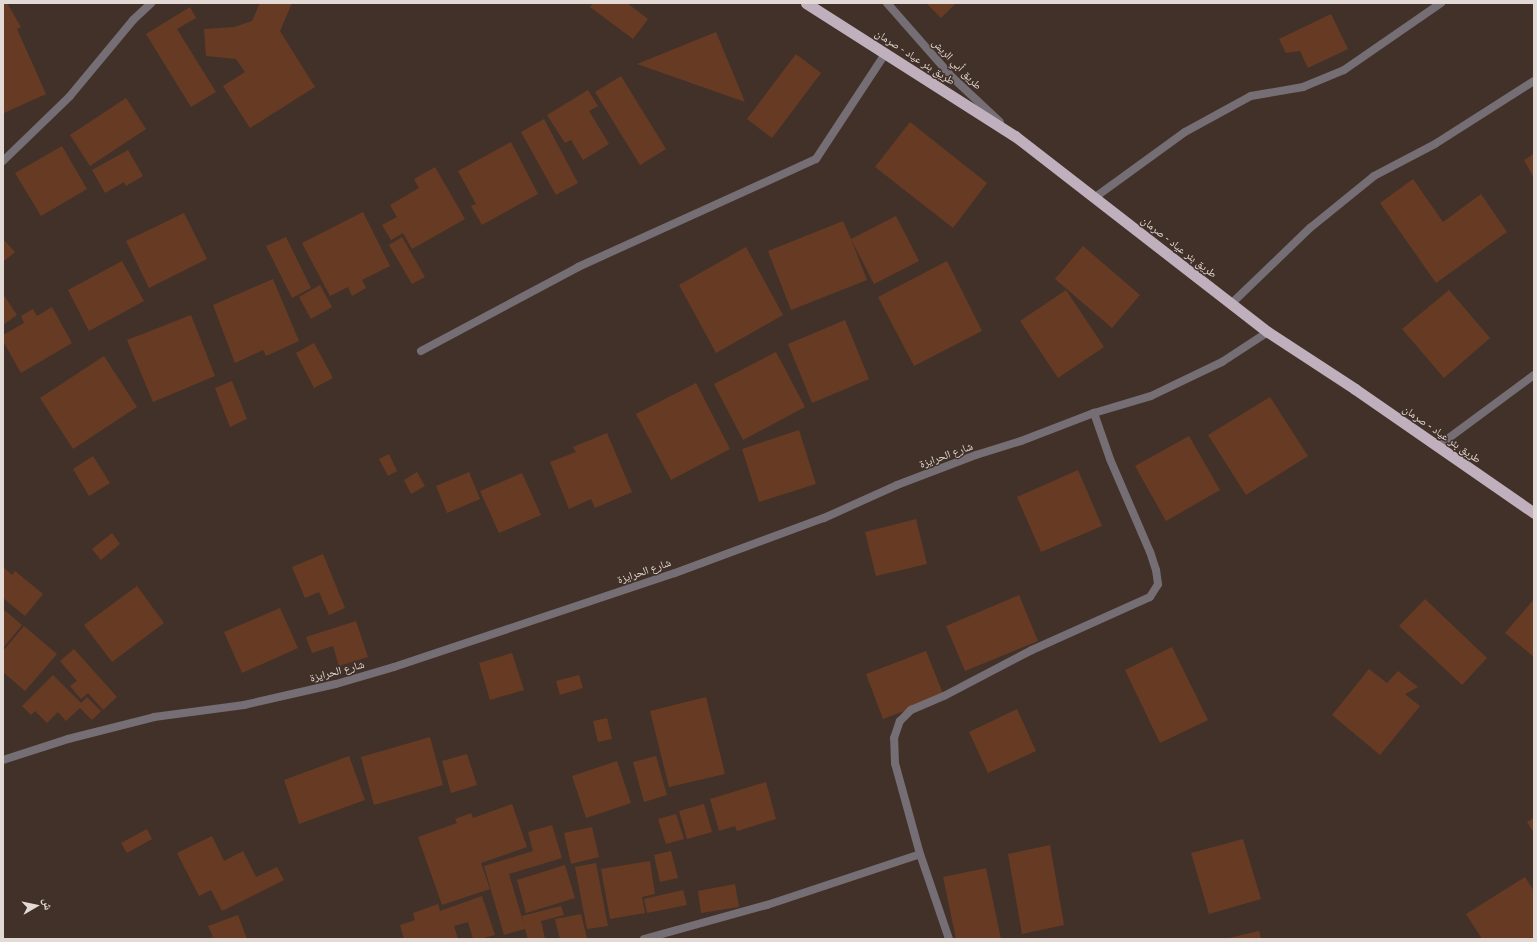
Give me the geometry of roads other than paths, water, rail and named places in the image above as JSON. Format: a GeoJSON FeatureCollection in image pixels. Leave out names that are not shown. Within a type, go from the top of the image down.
{"type":"FeatureCollection","features":[{"type":"Feature","properties":{"kind":"highway","name":"طريق بئر عياد - صرمان"},"geometry":{"type":"LineString","coordinates":[[806,3],[1015,136],[1268,332],[1438,446],[1534,513]]}},
{"type":"Feature","properties":{"kind":"street"},"geometry":{"type":"LineString","coordinates":[[3,161],[70,96],[133,20],[151,3]]}},
{"type":"Feature","properties":{"kind":"street","name":"طريق أبي الريش"},"geometry":{"type":"LineString","coordinates":[[887,3],[953,78],[1015,136]]}},
{"type":"Feature","properties":{"kind":"street"},"geometry":{"type":"LineString","coordinates":[[1094,198],[1184,132],[1250,96],[1303,86],[1344,70],[1441,3]]}},
{"type":"Feature","properties":{"kind":"street"},"geometry":{"type":"LineString","coordinates":[[421,351],[578,266],[816,159],[885,54]]}},
{"type":"Feature","properties":{"kind":"street"},"geometry":{"type":"LineString","coordinates":[[1231,304],[1310,228],[1374,176],[1435,144],[1534,81]]}},
{"type":"Feature","properties":{"kind":"street","name":"شارع الحرايزة"},"geometry":{"type":"LineString","coordinates":[[3,760],[68,739],[154,717],[244,705],[336,684],[394,667],[675,573],[824,518],[897,485],[976,455],[1021,441],[1094,413],[1150,396],[1222,362],[1268,332]]}},
{"type":"Feature","properties":{"kind":"street"},"geometry":{"type":"LineString","coordinates":[[1438,446],[1534,375]]}},
{"type":"Feature","properties":{"kind":"street"},"geometry":{"type":"LineString","coordinates":[[950,939],[920,854],[895,763],[894,738],[900,721],[911,710],[944,696],[1032,650],[1150,597],[1158,584],[1156,570],[1150,552],[1110,459],[1094,413]]}},
{"type":"Feature","properties":{"kind":"street"},"geometry":{"type":"LineString","coordinates":[[644,939],[767,904],[920,854]]}}]}
